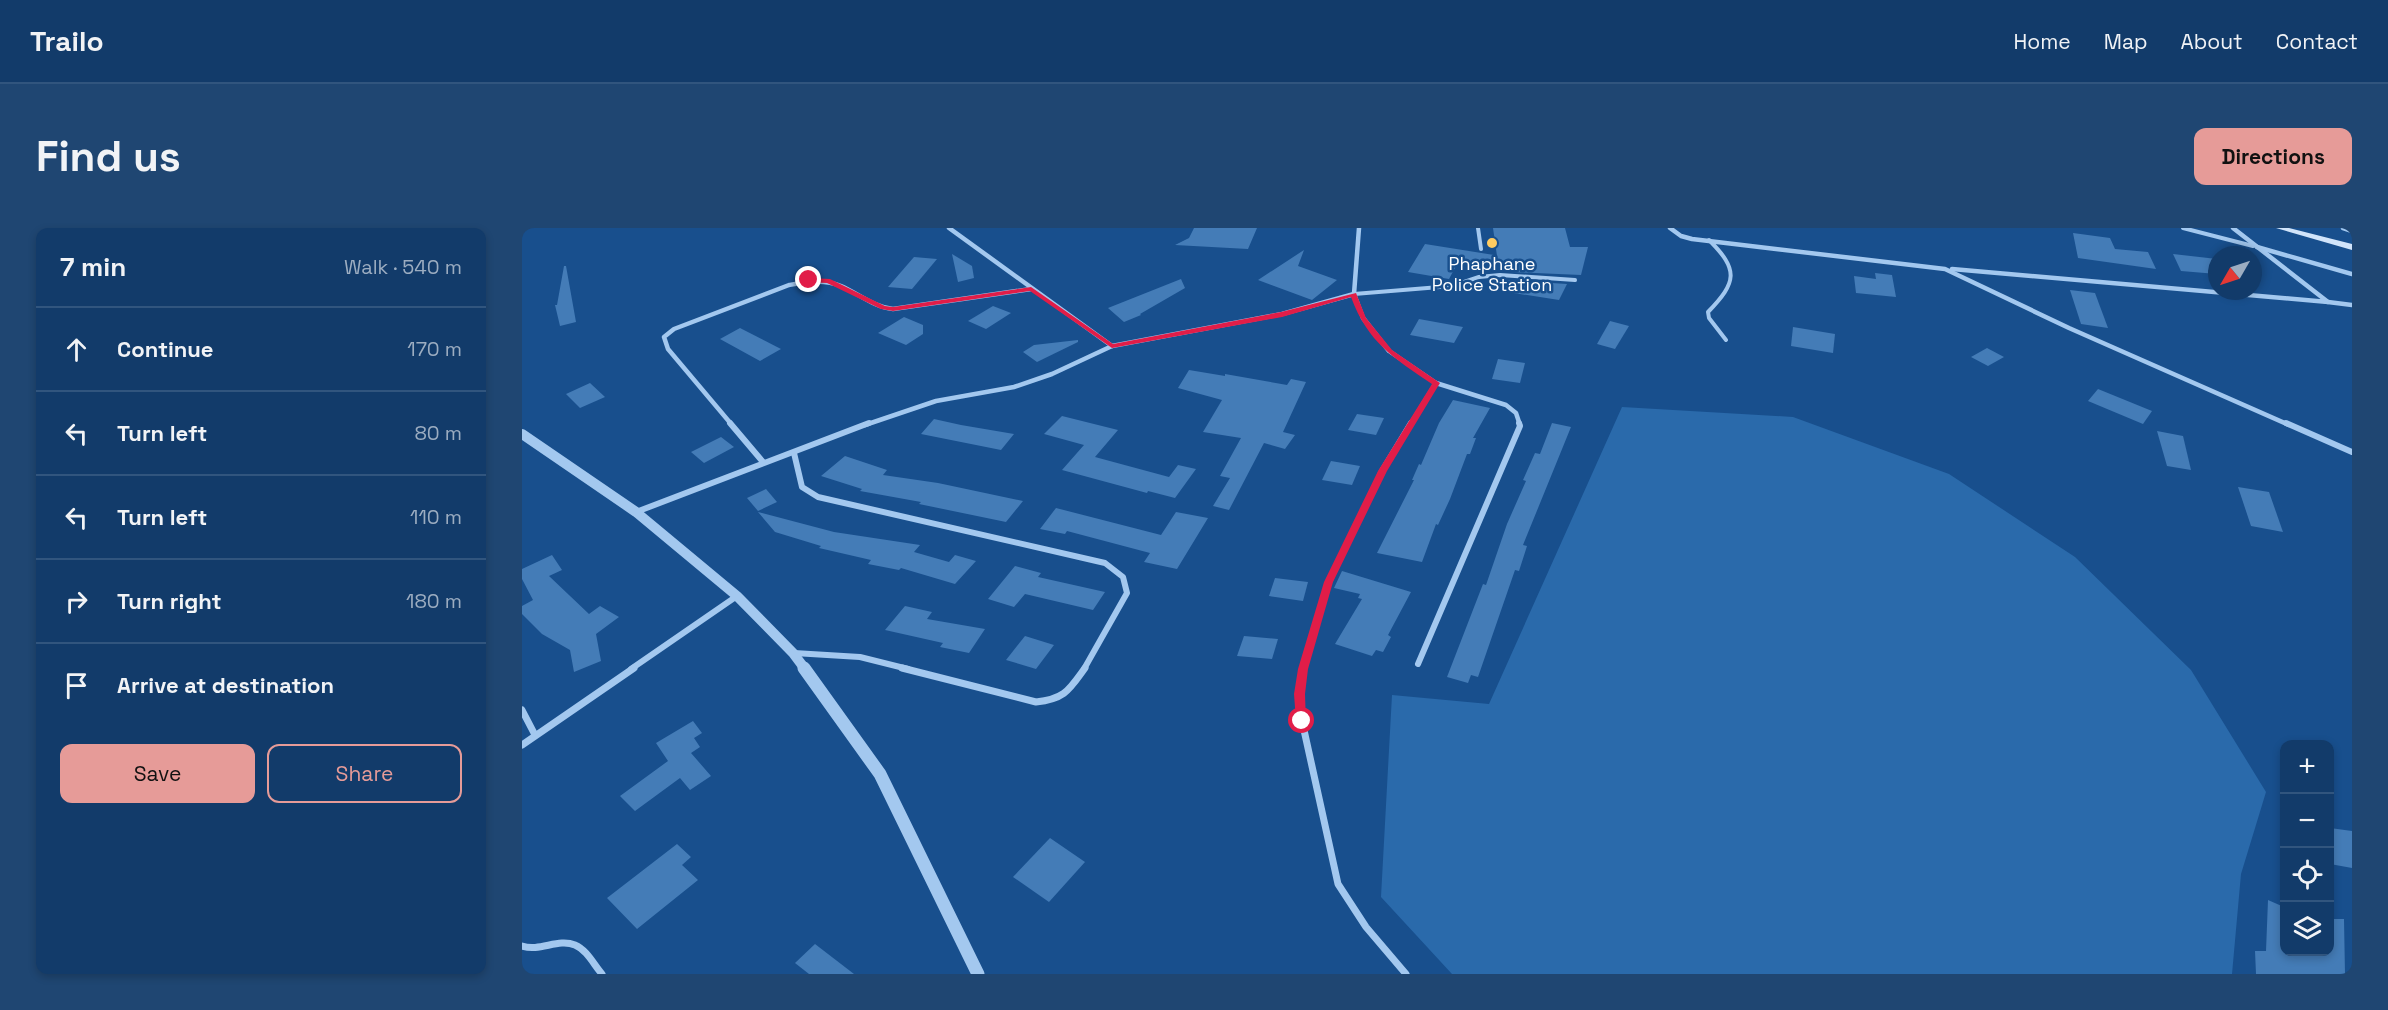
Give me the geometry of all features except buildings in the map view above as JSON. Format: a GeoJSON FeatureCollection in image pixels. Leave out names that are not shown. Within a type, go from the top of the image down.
{"type":"FeatureCollection","features":[{"type":"Feature","properties":{"kind":"main road"},"geometry":{"type":"LineString","coordinates":[[2280,228],[2352,247]]}},
{"type":"Feature","properties":{"kind":"street"},"geometry":{"type":"LineString","coordinates":[[949,228],[1112,346]]}},
{"type":"Feature","properties":{"kind":"street"},"geometry":{"type":"LineString","coordinates":[[1359,228],[1354,294],[1363,318],[1389,351],[1436,383],[1506,405],[1516,413],[1520,426],[1418,664]]}},
{"type":"Feature","properties":{"kind":"street"},"geometry":{"type":"LineString","coordinates":[[1670,228],[1681,236],[1945,269],[2352,305]]}},
{"type":"Feature","properties":{"kind":"street"},"geometry":{"type":"LineString","coordinates":[[2233,228],[2253,246]]}},
{"type":"Feature","properties":{"kind":"street"},"geometry":{"type":"LineString","coordinates":[[2343,228],[2352,231]]}},
{"type":"Feature","properties":{"kind":"street"},"geometry":{"type":"LineString","coordinates":[[2262,249],[2352,274]]}},
{"type":"Feature","properties":{"kind":"street"},"geometry":{"type":"LineString","coordinates":[[2262,253],[2328,302]]}},
{"type":"Feature","properties":{"kind":"street"},"geometry":{"type":"LineString","coordinates":[[1945,269],[2069,328],[2352,452]]}},
{"type":"Feature","properties":{"kind":"street"},"geometry":{"type":"LineString","coordinates":[[763,462],[669,349],[664,337],[674,329],[789,285],[809,280],[828,281],[874,304],[893,309],[1031,289]]}},
{"type":"Feature","properties":{"kind":"street"},"geometry":{"type":"LineString","coordinates":[[636,512],[763,462],[794,453],[909,409],[1014,387],[1052,374],[1112,346],[1282,314],[1354,294]]}},
{"type":"Feature","properties":{"kind":"street"},"geometry":{"type":"LineString","coordinates":[[1406,974],[1366,927],[1338,884],[1302,721],[1300,694],[1303,669],[1329,582],[1382,471],[1436,383]]}},
{"type":"Feature","properties":{"kind":"street"},"geometry":{"type":"LineString","coordinates":[[522,434],[636,512],[737,596],[794,653],[880,774],[978,974]]}},
{"type":"Feature","properties":{"kind":"street"},"geometry":{"type":"LineString","coordinates":[[794,453],[802,487],[818,497],[1105,563],[1123,576],[1127,593],[1089,661],[1069,688],[1055,700],[1036,702],[860,657],[794,653]]}},
{"type":"Feature","properties":{"kind":"street"},"geometry":{"type":"LineString","coordinates":[[522,745],[737,596]]}},
{"type":"Feature","properties":{"kind":"street"},"geometry":{"type":"LineString","coordinates":[[522,710],[535,735]]}},
{"type":"Feature","properties":{"kind":"street"},"geometry":{"type":"LineString","coordinates":[[522,946],[537,949],[572,944],[578,946],[602,974]]}},
{"type":"Feature","properties":{"kind":"lane"},"geometry":{"type":"LineString","coordinates":[[1478,228],[1481,249]]}},
{"type":"Feature","properties":{"kind":"lane"},"geometry":{"type":"LineString","coordinates":[[2183,228],[2253,246]]}},
{"type":"Feature","properties":{"kind":"lane"},"geometry":{"type":"LineString","coordinates":[[1710,240],[1729,261],[1734,275],[1732,284],[1724,296],[1708,312],[1709,318],[1726,340]]}},
{"type":"Feature","properties":{"kind":"lane"},"geometry":{"type":"LineString","coordinates":[[1354,294],[1452,286],[1479,277],[1500,275],[1575,280]]}},
{"type":"Feature","properties":{"kind":"shaded area"},"geometry":{"type":"Polygon","coordinates":[[[1622,407],[1793,417],[1949,474],[2075,557],[2191,670],[2266,792],[2241,874],[2232,974],[1452,974],[1381,897],[1392,695],[1489,704],[1622,407]]]}},
{"type":"Feature","properties":{"kind":"place","name":"Phaphane Police Station"},"geometry":{"type":"Point","coordinates":[1492,243]}},
{"type":"Feature","properties":{"kind":"route"},"geometry":{"type":"LineString","coordinates":[[809,280],[828,281],[840,285],[883,308],[893,309],[1031,289],[1112,346],[1316,307],[1354,294],[1363,318],[1389,351],[1436,383],[1382,471],[1329,582],[1303,669],[1300,694],[1302,721]]}}]}
